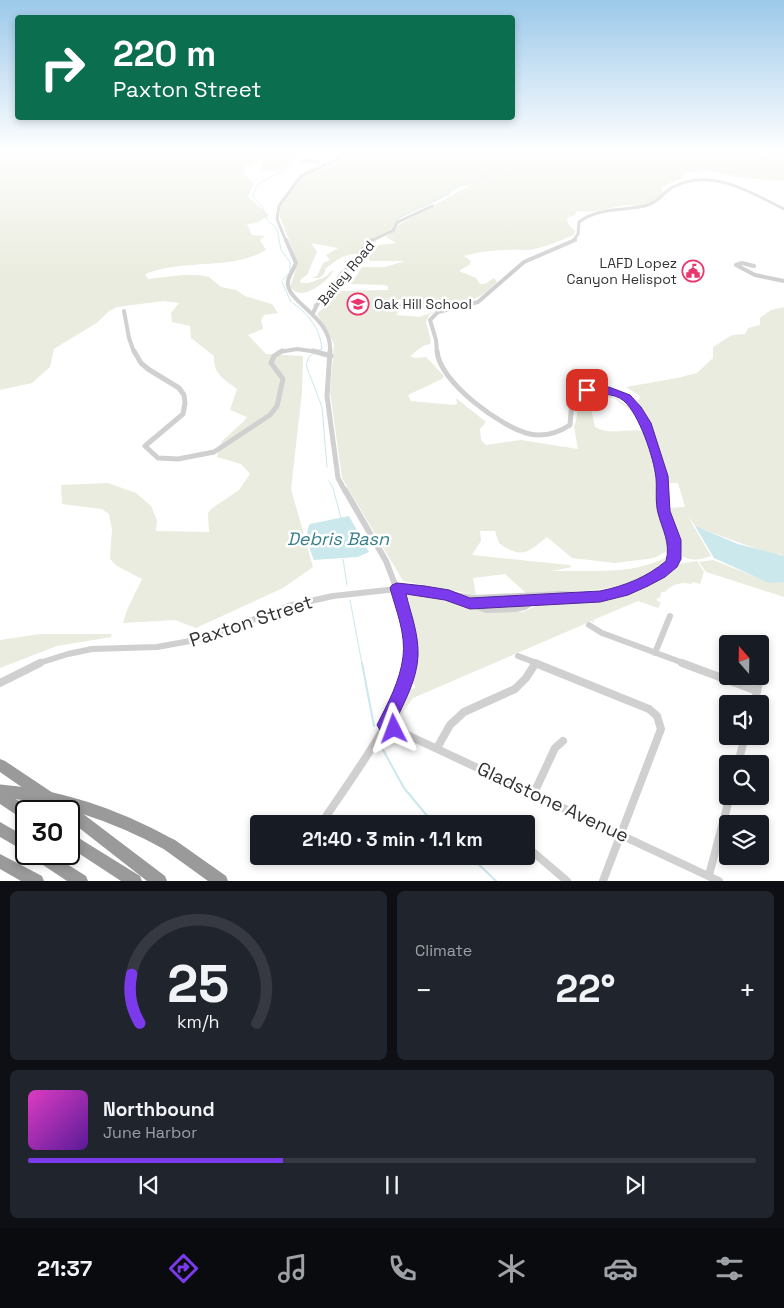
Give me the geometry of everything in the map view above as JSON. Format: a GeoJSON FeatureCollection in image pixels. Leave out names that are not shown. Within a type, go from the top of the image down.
{"type":"FeatureCollection","features":[{"type":"Feature","properties":{"kind":"highway"},"geometry":{"type":"LineString","coordinates":[[0,765],[51,800]]}},
{"type":"Feature","properties":{"kind":"highway"},"geometry":{"type":"LineString","coordinates":[[0,791],[57,799],[116,817],[170,845],[221,880]]}},
{"type":"Feature","properties":{"kind":"highway"},"geometry":{"type":"LineString","coordinates":[[0,796],[15,806]]}},
{"type":"Feature","properties":{"kind":"highway"},"geometry":{"type":"LineString","coordinates":[[80,821],[160,880]]}},
{"type":"Feature","properties":{"kind":"highway"},"geometry":{"type":"LineString","coordinates":[[0,829],[15,838]]}},
{"type":"Feature","properties":{"kind":"highway"},"geometry":{"type":"LineString","coordinates":[[80,846],[135,880]]}},
{"type":"Feature","properties":{"kind":"highway"},"geometry":{"type":"LineString","coordinates":[[0,861],[37,880]]}},
{"type":"Feature","properties":{"kind":"highway"},"geometry":{"type":"LineString","coordinates":[[57,865],[81,880]]}},
{"type":"Feature","properties":{"kind":"street"},"geometry":{"type":"LineString","coordinates":[[289,192],[278,206],[277,212],[278,219],[296,263],[288,282],[290,291],[297,301],[313,313],[330,339],[331,356],[327,396],[338,478],[380,550],[397,588],[407,624],[411,655],[404,685],[386,725],[327,815]]}},
{"type":"Feature","properties":{"kind":"street"},"geometry":{"type":"LineString","coordinates":[[449,596],[479,598],[562,594],[575,597],[600,596],[623,591],[660,574],[673,561],[674,540],[664,511],[662,476],[642,417],[626,397],[609,390],[594,389],[579,393],[572,400],[570,426],[562,432],[544,435],[530,434],[518,430],[476,405],[453,384],[437,356],[436,340],[430,320],[438,312],[478,302],[524,262],[575,240],[578,234],[579,222],[586,217],[614,209],[651,205],[658,202],[668,192]]}},
{"type":"Feature","properties":{"kind":"street"},"geometry":{"type":"LineString","coordinates":[[751,192],[784,210]]}},
{"type":"Feature","properties":{"kind":"street","name":"Bailey Road"},"geometry":{"type":"LineString","coordinates":[[313,313],[320,300],[332,290],[342,273],[358,259],[360,252],[366,244],[392,231],[398,222],[432,206]]}},
{"type":"Feature","properties":{"kind":"street"},"geometry":{"type":"LineString","coordinates":[[754,266],[742,263],[736,265],[755,275],[784,281]]}},
{"type":"Feature","properties":{"kind":"street"},"geometry":{"type":"LineString","coordinates":[[124,311],[134,353],[149,371],[181,388],[186,407],[181,416],[144,446],[155,456],[163,459],[199,456],[214,452],[262,422],[276,409],[283,379],[271,363],[276,354],[301,348],[331,356]]}},
{"type":"Feature","properties":{"kind":"street","name":"Paxton Street"},"geometry":{"type":"LineString","coordinates":[[0,683],[34,665],[68,654],[105,648],[174,645],[212,636],[298,603],[333,596],[397,588],[416,589],[449,596]]}},
{"type":"Feature","properties":{"kind":"street"},"geometry":{"type":"LineString","coordinates":[[449,596],[486,610],[515,609],[525,607],[534,601],[566,600],[575,597]]}},
{"type":"Feature","properties":{"kind":"street"},"geometry":{"type":"LineString","coordinates":[[655,653],[670,616]]}},
{"type":"Feature","properties":{"kind":"street"},"geometry":{"type":"LineString","coordinates":[[589,625],[602,633],[757,692]]}},
{"type":"Feature","properties":{"kind":"street"},"geometry":{"type":"LineString","coordinates":[[518,656],[649,709],[657,716],[661,729],[608,874],[603,880]]}},
{"type":"Feature","properties":{"kind":"street"},"geometry":{"type":"LineString","coordinates":[[437,748],[450,725],[464,712],[515,689],[526,678],[535,664]]}},
{"type":"Feature","properties":{"kind":"street"},"geometry":{"type":"LineString","coordinates":[[756,695],[758,685]]}},
{"type":"Feature","properties":{"kind":"street","name":"Gladstone Avenue"},"geometry":{"type":"LineString","coordinates":[[386,725],[720,880]]}},
{"type":"Feature","properties":{"kind":"street"},"geometry":{"type":"LineString","coordinates":[[534,794],[556,748],[564,741]]}},
{"type":"Feature","properties":{"kind":"street"},"geometry":{"type":"LineString","coordinates":[[709,875],[728,805]]}},
{"type":"Feature","properties":{"kind":"street"},"geometry":{"type":"LineString","coordinates":[[535,853],[567,880]]}},
{"type":"Feature","properties":{"kind":"shaded area"},"geometry":{"type":"Polygon","coordinates":[[[0,192],[250,192],[248,197],[269,215],[256,223],[247,224],[252,235],[265,236],[260,240],[266,250],[252,256],[222,263],[175,266],[145,274],[148,279],[183,275],[209,277],[221,287],[236,290],[245,296],[272,304],[278,313],[264,315],[261,320],[263,329],[248,335],[266,354],[303,356],[302,392],[291,489],[313,567],[283,588],[196,628],[175,620],[123,623],[142,579],[117,566],[110,559],[112,529],[109,514],[102,509],[62,504],[61,485],[108,483],[136,493],[151,506],[157,520],[156,531],[209,532],[208,513],[239,490],[250,474],[241,464],[217,457],[222,441],[247,417],[230,410],[237,389],[217,372],[214,356],[191,338],[190,326],[172,322],[171,313],[179,303],[163,301],[117,307],[109,311],[98,322],[54,349],[50,367],[32,383],[0,390],[0,192]]]}},
{"type":"Feature","properties":{"kind":"shaded area"},"geometry":{"type":"Polygon","coordinates":[[[291,192],[451,192],[433,203],[401,217],[388,232],[368,241],[357,254],[344,256],[337,260],[326,268],[324,274],[319,278],[311,278],[317,276],[323,263],[330,260],[326,255],[338,248],[311,243],[317,252],[307,275],[300,280],[301,283],[309,283],[325,277],[333,270],[325,281],[305,293],[298,292],[290,287],[298,263],[280,217],[280,208],[291,192]]]}},
{"type":"Feature","properties":{"kind":"shaded area"},"geometry":{"type":"Polygon","coordinates":[[[458,192],[663,192],[656,200],[647,205],[623,205],[594,211],[577,211],[575,215],[567,218],[568,224],[575,231],[574,235],[532,250],[495,250],[464,256],[471,261],[470,264],[459,271],[476,278],[480,284],[485,284],[494,278],[497,282],[486,292],[463,304],[399,311],[396,315],[420,317],[435,311],[429,315],[426,322],[431,341],[430,344],[423,346],[410,356],[414,358],[426,357],[444,376],[442,379],[410,394],[408,396],[411,401],[454,405],[457,404],[456,398],[486,422],[480,429],[481,440],[486,445],[521,440],[578,449],[574,426],[578,406],[585,394],[592,392],[608,394],[616,398],[634,413],[614,398],[595,398],[590,404],[595,427],[607,431],[644,431],[657,474],[660,515],[670,540],[669,550],[654,558],[615,563],[572,558],[547,537],[530,550],[519,553],[499,543],[495,531],[480,531],[481,541],[472,555],[569,565],[572,567],[551,571],[597,571],[643,566],[657,562],[670,555],[657,568],[641,578],[623,585],[584,591],[526,593],[505,574],[473,578],[476,595],[403,581],[342,478],[330,392],[334,344],[317,314],[341,291],[388,290],[388,286],[383,285],[351,284],[362,267],[385,267],[405,261],[370,261],[368,258],[376,247],[396,243],[386,237],[400,224],[458,192]]]}},
{"type":"Feature","properties":{"kind":"shaded area"},"geometry":{"type":"Polygon","coordinates":[[[784,307],[784,556],[774,555],[696,527],[687,515],[711,556],[696,559],[685,558],[682,556],[678,538],[667,508],[685,507],[678,483],[670,483],[667,480],[651,428],[636,399],[639,400],[640,396],[626,387],[697,373],[713,358],[713,347],[732,335],[745,334],[748,328],[760,325],[760,318],[771,310],[784,307]]]}},
{"type":"Feature","properties":{"kind":"shaded area"},"geometry":{"type":"Polygon","coordinates":[[[713,560],[763,580],[784,581],[784,597],[706,572],[699,562],[713,560]]]}},
{"type":"Feature","properties":{"kind":"shaded area"},"geometry":{"type":"Polygon","coordinates":[[[697,561],[704,572],[700,584],[693,582],[691,584],[680,583],[670,587],[665,592],[661,592],[660,598],[656,600],[661,603],[658,608],[638,601],[593,620],[594,623],[591,621],[413,698],[398,719],[410,689],[415,688],[412,683],[417,651],[409,600],[406,598],[408,593],[470,606],[523,612],[538,605],[600,601],[622,597],[664,578],[679,564],[697,561]]]}},
{"type":"Feature","properties":{"kind":"shaded area"},"geometry":{"type":"Polygon","coordinates":[[[40,634],[112,634],[111,637],[57,646],[0,668],[0,640],[40,634]]]}},
{"type":"Feature","properties":{"kind":"water","name":"Debris Basn"},"geometry":{"type":"Polygon","coordinates":[[[349,516],[369,552],[358,557],[314,560],[307,537],[310,524],[349,516]]]}},
{"type":"Feature","properties":{"kind":"water"},"geometry":{"type":"Polygon","coordinates":[[[695,526],[738,544],[784,556],[784,582],[769,583],[714,558],[695,526]]]}},
{"type":"Feature","properties":{"kind":"waterway"},"geometry":{"type":"LineString","coordinates":[[254,192],[252,196],[262,206],[267,220],[277,229],[281,250],[290,262],[290,272],[283,280]]}},
{"type":"Feature","properties":{"kind":"waterway"},"geometry":{"type":"LineString","coordinates":[[395,224],[397,219],[450,192]]}},
{"type":"Feature","properties":{"kind":"waterway"},"geometry":{"type":"LineString","coordinates":[[391,233],[394,232],[396,227]]}},
{"type":"Feature","properties":{"kind":"waterway"},"geometry":{"type":"LineString","coordinates":[[360,259],[362,252],[376,241]]}},
{"type":"Feature","properties":{"kind":"waterway"},"geometry":{"type":"LineString","coordinates":[[313,306],[329,289],[340,273]]}},
{"type":"Feature","properties":{"kind":"waterway"},"geometry":{"type":"LineString","coordinates":[[282,282],[291,302]]}},
{"type":"Feature","properties":{"kind":"waterway"},"geometry":{"type":"LineString","coordinates":[[293,303],[309,317],[316,328],[321,341],[322,349],[319,350]]}},
{"type":"Feature","properties":{"kind":"waterway"},"geometry":{"type":"LineString","coordinates":[[314,353],[309,357],[306,365],[322,407],[327,467]]}},
{"type":"Feature","properties":{"kind":"waterway"},"geometry":{"type":"LineString","coordinates":[[329,481],[333,488],[341,518]]}},
{"type":"Feature","properties":{"kind":"waterway"},"geometry":{"type":"LineString","coordinates":[[343,559],[347,585]]}},
{"type":"Feature","properties":{"kind":"waterway"},"geometry":{"type":"LineString","coordinates":[[350,600],[362,664]]}},
{"type":"Feature","properties":{"kind":"waterway"},"geometry":{"type":"LineString","coordinates":[[362,663],[374,726]]}},
{"type":"Feature","properties":{"kind":"waterway"},"geometry":{"type":"LineString","coordinates":[[382,748],[404,788],[426,815]]}},
{"type":"Feature","properties":{"kind":"waterway"},"geometry":{"type":"LineString","coordinates":[[479,865],[496,881]]}},
{"type":"Feature","properties":{"kind":"place","name":"LAFD Lopez Canyon Helispot"},"geometry":{"type":"Point","coordinates":[693,271]}},
{"type":"Feature","properties":{"kind":"place","name":"Oak Hill School"},"geometry":{"type":"Point","coordinates":[358,304]}},
{"type":"Feature","properties":{"kind":"route"},"geometry":{"type":"LineString","coordinates":[[394,729],[386,725],[407,678],[411,655],[407,624],[397,588],[411,588],[449,596],[456,600],[470,603],[566,600],[575,597],[611,595],[623,591],[660,574],[672,564],[675,549],[674,540],[664,515],[662,476],[646,423],[626,397],[609,390],[587,390]]}}]}
